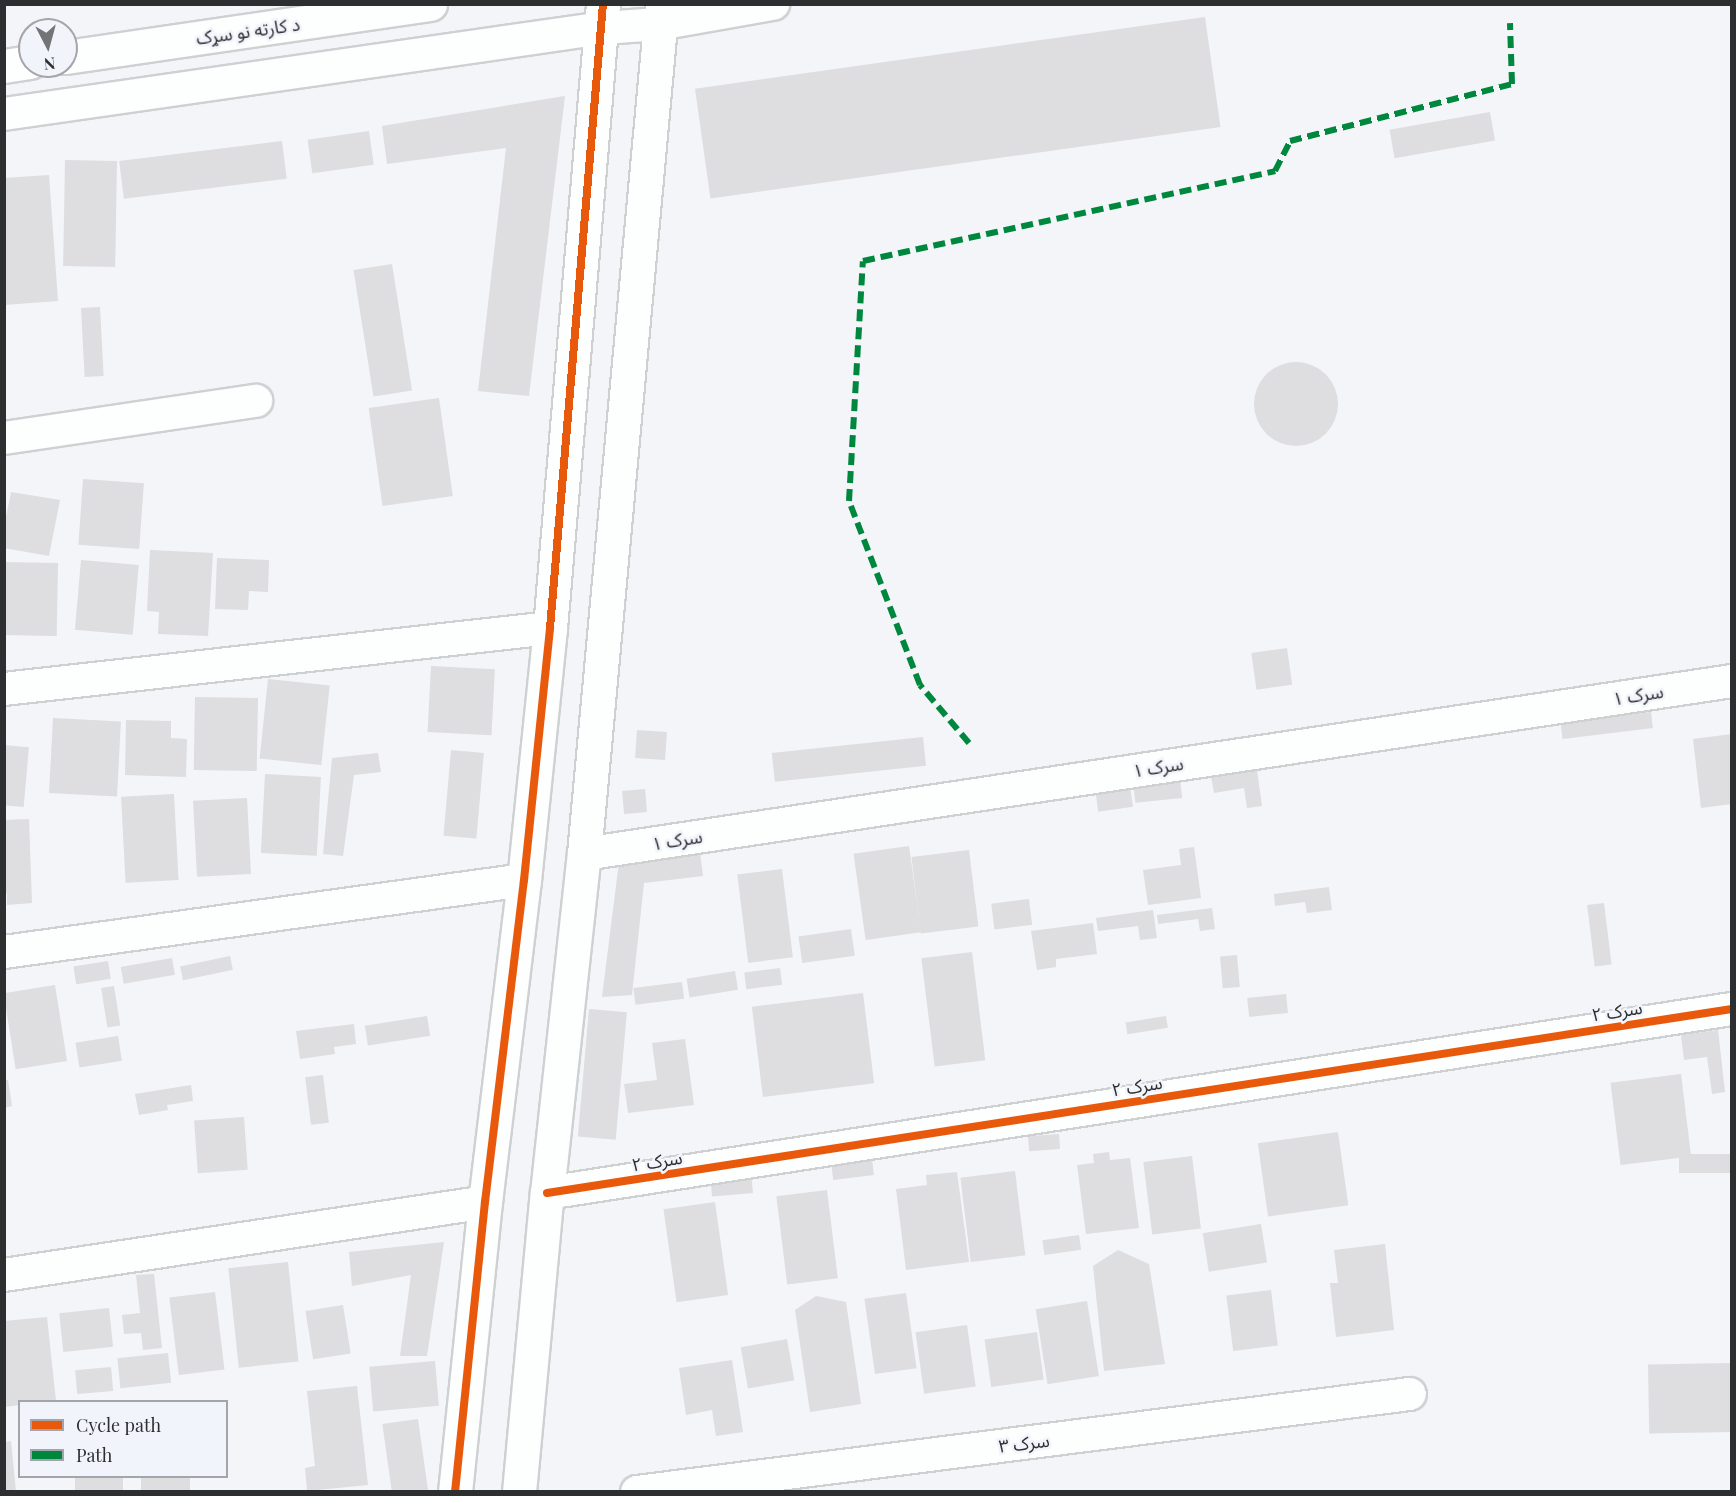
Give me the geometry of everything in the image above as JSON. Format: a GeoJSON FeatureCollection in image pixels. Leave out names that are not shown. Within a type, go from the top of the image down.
{"type":"FeatureCollection","features":[{"type":"Feature","properties":{"kind":"main road","name":"د کارته نو سړک"},"geometry":{"type":"LineString","coordinates":[[78,55],[429,4]]}},
{"type":"Feature","properties":{"kind":"main road"},"geometry":{"type":"LineString","coordinates":[[519,1491],[547,1193],[584,854],[661,14]]}},
{"type":"Feature","properties":{"kind":"main road"},"geometry":{"type":"LineString","coordinates":[[455,1491],[485,1202],[524,880],[550,628],[603,16]]}},
{"type":"Feature","properties":{"kind":"street"},"geometry":{"type":"LineString","coordinates":[[4,114],[603,16],[661,14],[773,4]]}},
{"type":"Feature","properties":{"kind":"street"},"geometry":{"type":"LineString","coordinates":[[4,438],[256,401]]}},
{"type":"Feature","properties":{"kind":"street"},"geometry":{"type":"LineString","coordinates":[[4,689],[550,628]]}},
{"type":"Feature","properties":{"kind":"street","name":"سرک ۱"},"geometry":{"type":"LineString","coordinates":[[584,854],[1731,681]]}},
{"type":"Feature","properties":{"kind":"street"},"geometry":{"type":"LineString","coordinates":[[4,952],[524,880]]}},
{"type":"Feature","properties":{"kind":"street","name":"سرک ۲"},"geometry":{"type":"LineString","coordinates":[[547,1193],[1731,1009]]}},
{"type":"Feature","properties":{"kind":"street"},"geometry":{"type":"LineString","coordinates":[[4,1275],[485,1202]]}},
{"type":"Feature","properties":{"kind":"street","name":"سرک ۳"},"geometry":{"type":"LineString","coordinates":[[637,1491],[1410,1394]]}},
{"type":"Feature","properties":{"kind":"building"},"geometry":{"type":"Polygon","coordinates":[[[1205,17],[1220,127],[710,199],[695,89],[1205,17]]]}},
{"type":"Feature","properties":{"kind":"building"},"geometry":{"type":"Polygon","coordinates":[[[565,96],[529,396],[478,391],[506,148],[387,164],[382,126],[565,96]]]}},
{"type":"Feature","properties":{"kind":"building"},"geometry":{"type":"Polygon","coordinates":[[[1490,112],[1495,141],[1395,158],[1390,130],[1490,112]]]}},
{"type":"Feature","properties":{"kind":"building"},"geometry":{"type":"Polygon","coordinates":[[[369,131],[374,165],[312,173],[308,140],[369,131]]]}},
{"type":"Feature","properties":{"kind":"building"},"geometry":{"type":"Polygon","coordinates":[[[282,141],[287,179],[124,199],[119,161],[282,141]]]}},
{"type":"Feature","properties":{"kind":"building"},"geometry":{"type":"Polygon","coordinates":[[[65,160],[117,161],[115,267],[63,266],[65,160]]]}},
{"type":"Feature","properties":{"kind":"building"},"geometry":{"type":"Polygon","coordinates":[[[49,175],[58,301],[4,305],[4,178],[49,175]]]}},
{"type":"Feature","properties":{"kind":"building"},"geometry":{"type":"Polygon","coordinates":[[[392,264],[412,390],[374,397],[353,270],[392,264]]]}},
{"type":"Feature","properties":{"kind":"building"},"geometry":{"type":"Polygon","coordinates":[[[100,307],[104,376],[85,377],[81,308],[100,307]]]}},
{"type":"Feature","properties":{"kind":"building"},"geometry":{"type":"Polygon","coordinates":[[[1288,362],[1304,362],[1320,369],[1331,380],[1338,396],[1335,420],[1326,434],[1304,446],[1288,446],[1272,439],[1261,428],[1254,412],[1254,396],[1261,380],[1272,369],[1288,362]]]}},
{"type":"Feature","properties":{"kind":"building"},"geometry":{"type":"Polygon","coordinates":[[[439,398],[453,496],[382,506],[369,408],[439,398]]]}},
{"type":"Feature","properties":{"kind":"building"},"geometry":{"type":"Polygon","coordinates":[[[83,479],[144,483],[139,549],[78,545],[83,479]]]}},
{"type":"Feature","properties":{"kind":"building"},"geometry":{"type":"Polygon","coordinates":[[[11,492],[60,500],[49,556],[4,548],[4,527],[11,492]]]}},
{"type":"Feature","properties":{"kind":"building"},"geometry":{"type":"Polygon","coordinates":[[[150,550],[213,553],[208,636],[158,634],[159,612],[147,611],[150,550]]]}},
{"type":"Feature","properties":{"kind":"building"},"geometry":{"type":"Polygon","coordinates":[[[217,558],[269,560],[268,592],[249,591],[248,610],[215,609],[217,558]]]}},
{"type":"Feature","properties":{"kind":"building"},"geometry":{"type":"Polygon","coordinates":[[[81,560],[139,565],[133,635],[75,630],[81,560]]]}},
{"type":"Feature","properties":{"kind":"building"},"geometry":{"type":"Polygon","coordinates":[[[4,562],[58,563],[57,636],[4,635],[4,562]]]}},
{"type":"Feature","properties":{"kind":"building"},"geometry":{"type":"Polygon","coordinates":[[[1287,648],[1292,685],[1256,690],[1251,653],[1287,648]]]}},
{"type":"Feature","properties":{"kind":"building"},"geometry":{"type":"Polygon","coordinates":[[[431,666],[495,669],[491,735],[428,732],[431,666]]]}},
{"type":"Feature","properties":{"kind":"building"},"geometry":{"type":"Polygon","coordinates":[[[268,679],[330,685],[321,765],[260,759],[268,679]]]}},
{"type":"Feature","properties":{"kind":"building"},"geometry":{"type":"Polygon","coordinates":[[[195,697],[258,698],[257,771],[194,770],[195,697]]]}},
{"type":"Feature","properties":{"kind":"building"},"geometry":{"type":"Polygon","coordinates":[[[1651,712],[1653,728],[1563,739],[1561,723],[1651,712]]]}},
{"type":"Feature","properties":{"kind":"building"},"geometry":{"type":"Polygon","coordinates":[[[53,718],[121,722],[117,796],[49,793],[53,718]]]}},
{"type":"Feature","properties":{"kind":"building"},"geometry":{"type":"Polygon","coordinates":[[[126,720],[171,721],[171,738],[187,739],[186,777],[125,775],[126,720]]]}},
{"type":"Feature","properties":{"kind":"building"},"geometry":{"type":"Polygon","coordinates":[[[637,730],[667,732],[665,760],[635,758],[637,730]]]}},
{"type":"Feature","properties":{"kind":"building"},"geometry":{"type":"Polygon","coordinates":[[[1732,734],[1732,804],[1701,808],[1693,739],[1732,734]]]}},
{"type":"Feature","properties":{"kind":"building"},"geometry":{"type":"Polygon","coordinates":[[[923,737],[926,766],[775,782],[772,753],[923,737]]]}},
{"type":"Feature","properties":{"kind":"building"},"geometry":{"type":"Polygon","coordinates":[[[4,745],[29,747],[24,807],[4,805],[4,745]]]}},
{"type":"Feature","properties":{"kind":"building"},"geometry":{"type":"Polygon","coordinates":[[[451,750],[484,753],[476,839],[444,836],[451,750]]]}},
{"type":"Feature","properties":{"kind":"building"},"geometry":{"type":"Polygon","coordinates":[[[378,753],[381,772],[354,775],[343,856],[323,854],[332,758],[378,753]]]}},
{"type":"Feature","properties":{"kind":"building"},"geometry":{"type":"Polygon","coordinates":[[[1257,770],[1262,806],[1247,808],[1244,788],[1214,793],[1211,776],[1257,770]]]}},
{"type":"Feature","properties":{"kind":"building"},"geometry":{"type":"Polygon","coordinates":[[[265,774],[321,777],[317,856],[261,853],[265,774]]]}},
{"type":"Feature","properties":{"kind":"building"},"geometry":{"type":"Polygon","coordinates":[[[1180,778],[1182,798],[1135,803],[1133,783],[1180,778]]]}},
{"type":"Feature","properties":{"kind":"building"},"geometry":{"type":"Polygon","coordinates":[[[1130,786],[1133,807],[1098,812],[1095,791],[1130,786]]]}},
{"type":"Feature","properties":{"kind":"building"},"geometry":{"type":"Polygon","coordinates":[[[645,789],[647,812],[624,814],[622,791],[645,789]]]}},
{"type":"Feature","properties":{"kind":"building"},"geometry":{"type":"Polygon","coordinates":[[[174,794],[179,880],[126,883],[121,797],[174,794]]]}},
{"type":"Feature","properties":{"kind":"building"},"geometry":{"type":"Polygon","coordinates":[[[247,798],[251,874],[197,877],[193,801],[247,798]]]}},
{"type":"Feature","properties":{"kind":"building"},"geometry":{"type":"Polygon","coordinates":[[[29,819],[32,903],[7,905],[7,893],[4,893],[4,820],[29,819]]]}},
{"type":"Feature","properties":{"kind":"building"},"geometry":{"type":"Polygon","coordinates":[[[909,846],[921,932],[866,940],[854,854],[909,846]]]}},
{"type":"Feature","properties":{"kind":"building"},"geometry":{"type":"Polygon","coordinates":[[[1194,847],[1201,898],[1148,905],[1143,870],[1181,865],[1179,849],[1194,847]]]}},
{"type":"Feature","properties":{"kind":"building"},"geometry":{"type":"Polygon","coordinates":[[[969,850],[978,926],[921,933],[911,857],[969,850]]]}},
{"type":"Feature","properties":{"kind":"building"},"geometry":{"type":"Polygon","coordinates":[[[700,852],[703,876],[644,883],[632,995],[602,997],[619,862],[700,852]]]}},
{"type":"Feature","properties":{"kind":"building"},"geometry":{"type":"Polygon","coordinates":[[[782,869],[793,957],[748,963],[737,874],[782,869]]]}},
{"type":"Feature","properties":{"kind":"building"},"geometry":{"type":"Polygon","coordinates":[[[1329,887],[1332,910],[1307,913],[1305,902],[1275,906],[1274,894],[1329,887]]]}},
{"type":"Feature","properties":{"kind":"building"},"geometry":{"type":"Polygon","coordinates":[[[1029,899],[1032,925],[994,929],[991,904],[1029,899]]]}},
{"type":"Feature","properties":{"kind":"building"},"geometry":{"type":"Polygon","coordinates":[[[1604,903],[1612,965],[1595,967],[1587,905],[1604,903]]]}},
{"type":"Feature","properties":{"kind":"building"},"geometry":{"type":"Polygon","coordinates":[[[1212,908],[1215,929],[1200,931],[1198,919],[1158,924],[1157,915],[1212,908]]]}},
{"type":"Feature","properties":{"kind":"building"},"geometry":{"type":"Polygon","coordinates":[[[1153,910],[1157,938],[1140,940],[1138,926],[1098,931],[1096,918],[1153,910]]]}},
{"type":"Feature","properties":{"kind":"building"},"geometry":{"type":"Polygon","coordinates":[[[1093,923],[1097,954],[1056,959],[1056,967],[1037,970],[1031,931],[1093,923]]]}},
{"type":"Feature","properties":{"kind":"building"},"geometry":{"type":"Polygon","coordinates":[[[851,929],[855,956],[802,963],[799,936],[851,929]]]}},
{"type":"Feature","properties":{"kind":"building"},"geometry":{"type":"Polygon","coordinates":[[[972,952],[985,1060],[935,1066],[921,958],[972,952]]]}},
{"type":"Feature","properties":{"kind":"building"},"geometry":{"type":"Polygon","coordinates":[[[1237,955],[1240,987],[1223,988],[1220,956],[1237,955]]]}},
{"type":"Feature","properties":{"kind":"building"},"geometry":{"type":"Polygon","coordinates":[[[230,956],[233,970],[183,980],[180,967],[230,956]]]}},
{"type":"Feature","properties":{"kind":"building"},"geometry":{"type":"Polygon","coordinates":[[[172,958],[175,975],[124,984],[121,967],[172,958]]]}},
{"type":"Feature","properties":{"kind":"building"},"geometry":{"type":"Polygon","coordinates":[[[108,961],[111,979],[76,984],[73,966],[108,961]]]}},
{"type":"Feature","properties":{"kind":"building"},"geometry":{"type":"Polygon","coordinates":[[[780,968],[782,985],[746,989],[744,972],[780,968]]]}},
{"type":"Feature","properties":{"kind":"building"},"geometry":{"type":"Polygon","coordinates":[[[735,971],[738,990],[690,997],[687,979],[735,971]]]}},
{"type":"Feature","properties":{"kind":"building"},"geometry":{"type":"Polygon","coordinates":[[[682,982],[684,999],[635,1005],[633,988],[682,982]]]}},
{"type":"Feature","properties":{"kind":"building"},"geometry":{"type":"Polygon","coordinates":[[[55,985],[67,1061],[16,1069],[4,993],[55,985]]]}},
{"type":"Feature","properties":{"kind":"building"},"geometry":{"type":"Polygon","coordinates":[[[114,986],[120,1026],[107,1028],[101,988],[114,986]]]}},
{"type":"Feature","properties":{"kind":"building"},"geometry":{"type":"Polygon","coordinates":[[[863,993],[874,1083],[763,1097],[752,1007],[863,993]]]}},
{"type":"Feature","properties":{"kind":"building"},"geometry":{"type":"Polygon","coordinates":[[[1286,994],[1288,1013],[1249,1017],[1247,998],[1286,994]]]}},
{"type":"Feature","properties":{"kind":"building"},"geometry":{"type":"Polygon","coordinates":[[[589,1009],[627,1012],[616,1140],[578,1137],[589,1009]]]}},
{"type":"Feature","properties":{"kind":"building"},"geometry":{"type":"Polygon","coordinates":[[[427,1016],[430,1036],[368,1046],[365,1026],[427,1016]]]}},
{"type":"Feature","properties":{"kind":"building"},"geometry":{"type":"Polygon","coordinates":[[[1166,1016],[1168,1028],[1127,1034],[1126,1022],[1166,1016]]]}},
{"type":"Feature","properties":{"kind":"building"},"geometry":{"type":"Polygon","coordinates":[[[354,1024],[356,1044],[334,1047],[335,1054],[300,1059],[296,1031],[354,1024]]]}},
{"type":"Feature","properties":{"kind":"building"},"geometry":{"type":"Polygon","coordinates":[[[1718,1030],[1725,1092],[1712,1094],[1707,1057],[1684,1060],[1681,1035],[1718,1030]]]}},
{"type":"Feature","properties":{"kind":"building"},"geometry":{"type":"Polygon","coordinates":[[[118,1036],[122,1061],[79,1067],[76,1043],[118,1036]]]}},
{"type":"Feature","properties":{"kind":"building"},"geometry":{"type":"Polygon","coordinates":[[[685,1039],[694,1105],[628,1113],[624,1084],[657,1080],[652,1043],[685,1039]]]}},
{"type":"Feature","properties":{"kind":"building"},"geometry":{"type":"Polygon","coordinates":[[[1681,1074],[1691,1156],[1621,1165],[1611,1083],[1681,1074]]]}},
{"type":"Feature","properties":{"kind":"building"},"geometry":{"type":"Polygon","coordinates":[[[323,1075],[329,1123],[311,1125],[305,1077],[323,1075]]]}},
{"type":"Feature","properties":{"kind":"building"},"geometry":{"type":"Polygon","coordinates":[[[4,1080],[8,1080],[12,1106],[4,1108],[4,1080]]]}},
{"type":"Feature","properties":{"kind":"building"},"geometry":{"type":"Polygon","coordinates":[[[191,1085],[193,1101],[167,1105],[168,1110],[139,1115],[135,1094],[191,1085]]]}},
{"type":"Feature","properties":{"kind":"building"},"geometry":{"type":"Polygon","coordinates":[[[244,1117],[248,1170],[198,1173],[194,1120],[244,1117]]]}},
{"type":"Feature","properties":{"kind":"building"},"geometry":{"type":"Polygon","coordinates":[[[1338,1132],[1348,1205],[1268,1217],[1258,1143],[1338,1132]]]}},
{"type":"Feature","properties":{"kind":"building"},"geometry":{"type":"Polygon","coordinates":[[[1059,1134],[1060,1149],[1029,1151],[1028,1136],[1059,1134]]]}},
{"type":"Feature","properties":{"kind":"building"},"geometry":{"type":"Polygon","coordinates":[[[1109,1152],[1110,1160],[1130,1158],[1139,1228],[1086,1234],[1077,1165],[1094,1163],[1093,1154],[1109,1152]]]}},
{"type":"Feature","properties":{"kind":"building"},"geometry":{"type":"Polygon","coordinates":[[[1679,1154],[1732,1154],[1732,1173],[1679,1173],[1679,1154]]]}},
{"type":"Feature","properties":{"kind":"building"},"geometry":{"type":"Polygon","coordinates":[[[1192,1156],[1201,1228],[1152,1234],[1143,1162],[1192,1156]]]}},
{"type":"Feature","properties":{"kind":"building"},"geometry":{"type":"Polygon","coordinates":[[[872,1159],[874,1175],[833,1180],[831,1164],[872,1159]]]}},
{"type":"Feature","properties":{"kind":"building"},"geometry":{"type":"Polygon","coordinates":[[[751,1171],[753,1193],[712,1196],[710,1175],[751,1171]]]}},
{"type":"Feature","properties":{"kind":"building"},"geometry":{"type":"Polygon","coordinates":[[[1015,1171],[1025,1255],[971,1262],[960,1178],[1015,1171]]]}},
{"type":"Feature","properties":{"kind":"building"},"geometry":{"type":"Polygon","coordinates":[[[957,1172],[969,1262],[906,1270],[896,1189],[927,1185],[926,1175],[957,1172]]]}},
{"type":"Feature","properties":{"kind":"building"},"geometry":{"type":"Polygon","coordinates":[[[827,1190],[838,1278],[787,1285],[776,1196],[827,1190]]]}},
{"type":"Feature","properties":{"kind":"building"},"geometry":{"type":"Polygon","coordinates":[[[715,1202],[728,1295],[677,1302],[664,1209],[715,1202]]]}},
{"type":"Feature","properties":{"kind":"building"},"geometry":{"type":"Polygon","coordinates":[[[1261,1224],[1267,1263],[1209,1272],[1203,1233],[1261,1224]]]}},
{"type":"Feature","properties":{"kind":"building"},"geometry":{"type":"Polygon","coordinates":[[[1079,1235],[1081,1250],[1044,1255],[1042,1240],[1079,1235]]]}},
{"type":"Feature","properties":{"kind":"building"},"geometry":{"type":"Polygon","coordinates":[[[444,1242],[427,1356],[400,1356],[411,1275],[352,1286],[349,1252],[444,1242]]]}},
{"type":"Feature","properties":{"kind":"building"},"geometry":{"type":"Polygon","coordinates":[[[1385,1244],[1394,1330],[1336,1337],[1330,1283],[1338,1283],[1334,1250],[1385,1244]]]}},
{"type":"Feature","properties":{"kind":"building"},"geometry":{"type":"Polygon","coordinates":[[[1118,1250],[1149,1264],[1165,1364],[1104,1371],[1093,1266],[1118,1250]]]}},
{"type":"Feature","properties":{"kind":"building"},"geometry":{"type":"Polygon","coordinates":[[[288,1262],[298,1361],[239,1368],[228,1268],[288,1262]]]}},
{"type":"Feature","properties":{"kind":"building"},"geometry":{"type":"Polygon","coordinates":[[[154,1274],[162,1348],[143,1350],[141,1333],[124,1334],[122,1315],[140,1313],[136,1275],[154,1274]]]}},
{"type":"Feature","properties":{"kind":"building"},"geometry":{"type":"Polygon","coordinates":[[[1271,1290],[1278,1346],[1233,1351],[1226,1295],[1271,1290]]]}},
{"type":"Feature","properties":{"kind":"building"},"geometry":{"type":"Polygon","coordinates":[[[215,1292],[225,1369],[179,1375],[169,1298],[215,1292]]]}},
{"type":"Feature","properties":{"kind":"building"},"geometry":{"type":"Polygon","coordinates":[[[906,1293],[917,1368],[875,1374],[864,1299],[906,1293]]]}},
{"type":"Feature","properties":{"kind":"building"},"geometry":{"type":"Polygon","coordinates":[[[816,1296],[846,1302],[861,1404],[810,1412],[795,1310],[816,1296]]]}},
{"type":"Feature","properties":{"kind":"building"},"geometry":{"type":"Polygon","coordinates":[[[1087,1301],[1099,1376],[1048,1384],[1036,1309],[1087,1301]]]}},
{"type":"Feature","properties":{"kind":"building"},"geometry":{"type":"Polygon","coordinates":[[[343,1305],[351,1353],[313,1359],[305,1311],[343,1305]]]}},
{"type":"Feature","properties":{"kind":"building"},"geometry":{"type":"Polygon","coordinates":[[[109,1308],[113,1347],[63,1352],[59,1313],[109,1308]]]}},
{"type":"Feature","properties":{"kind":"building"},"geometry":{"type":"Polygon","coordinates":[[[47,1317],[56,1400],[18,1400],[18,1405],[4,1407],[4,1321],[47,1317]]]}},
{"type":"Feature","properties":{"kind":"building"},"geometry":{"type":"Polygon","coordinates":[[[967,1325],[976,1386],[924,1394],[916,1332],[967,1325]]]}},
{"type":"Feature","properties":{"kind":"building"},"geometry":{"type":"Polygon","coordinates":[[[1037,1332],[1044,1380],[991,1387],[985,1339],[1037,1332]]]}},
{"type":"Feature","properties":{"kind":"building"},"geometry":{"type":"Polygon","coordinates":[[[787,1339],[794,1380],[748,1389],[741,1347],[787,1339]]]}},
{"type":"Feature","properties":{"kind":"building"},"geometry":{"type":"Polygon","coordinates":[[[168,1353],[171,1383],[120,1388],[117,1358],[168,1353]]]}},
{"type":"Feature","properties":{"kind":"building"},"geometry":{"type":"Polygon","coordinates":[[[732,1360],[743,1432],[716,1436],[712,1410],[686,1415],[679,1368],[732,1360]]]}},
{"type":"Feature","properties":{"kind":"building"},"geometry":{"type":"Polygon","coordinates":[[[435,1361],[439,1406],[373,1412],[369,1367],[435,1361]]]}},
{"type":"Feature","properties":{"kind":"building"},"geometry":{"type":"Polygon","coordinates":[[[1731,1363],[1732,1432],[1649,1433],[1648,1364],[1731,1363]]]}},
{"type":"Feature","properties":{"kind":"building"},"geometry":{"type":"Polygon","coordinates":[[[111,1367],[113,1391],[77,1394],[75,1370],[111,1367]]]}},
{"type":"Feature","properties":{"kind":"building"},"geometry":{"type":"Polygon","coordinates":[[[357,1386],[368,1485],[307,1491],[305,1468],[315,1466],[307,1391],[357,1386]]]}},
{"type":"Feature","properties":{"kind":"building"},"geometry":{"type":"Polygon","coordinates":[[[418,1419],[428,1492],[392,1492],[382,1424],[418,1419]]]}},
{"type":"Feature","properties":{"kind":"building"},"geometry":{"type":"Polygon","coordinates":[[[11,1441],[16,1492],[4,1492],[4,1442],[11,1441]]]}},
{"type":"Feature","properties":{"kind":"building"},"geometry":{"type":"Polygon","coordinates":[[[75,1478],[123,1478],[123,1492],[75,1492],[75,1478]]]}},
{"type":"Feature","properties":{"kind":"building"},"geometry":{"type":"Polygon","coordinates":[[[141,1478],[190,1478],[190,1492],[141,1492],[141,1478]]]}},
{"type":"Feature","properties":{"kind":"marked path"},"geometry":{"type":"LineString","coordinates":[[969,743],[920,685],[849,501],[863,261],[1275,171],[1290,141],[1512,84],[1510,23]]}},
{"type":"Feature","properties":{"kind":"cycle path"},"geometry":{"type":"LineString","coordinates":[[455,1492],[485,1202],[524,880],[550,628],[603,4]]}},
{"type":"Feature","properties":{"kind":"cycle path"},"geometry":{"type":"LineString","coordinates":[[547,1193],[1732,1009]]}}]}
